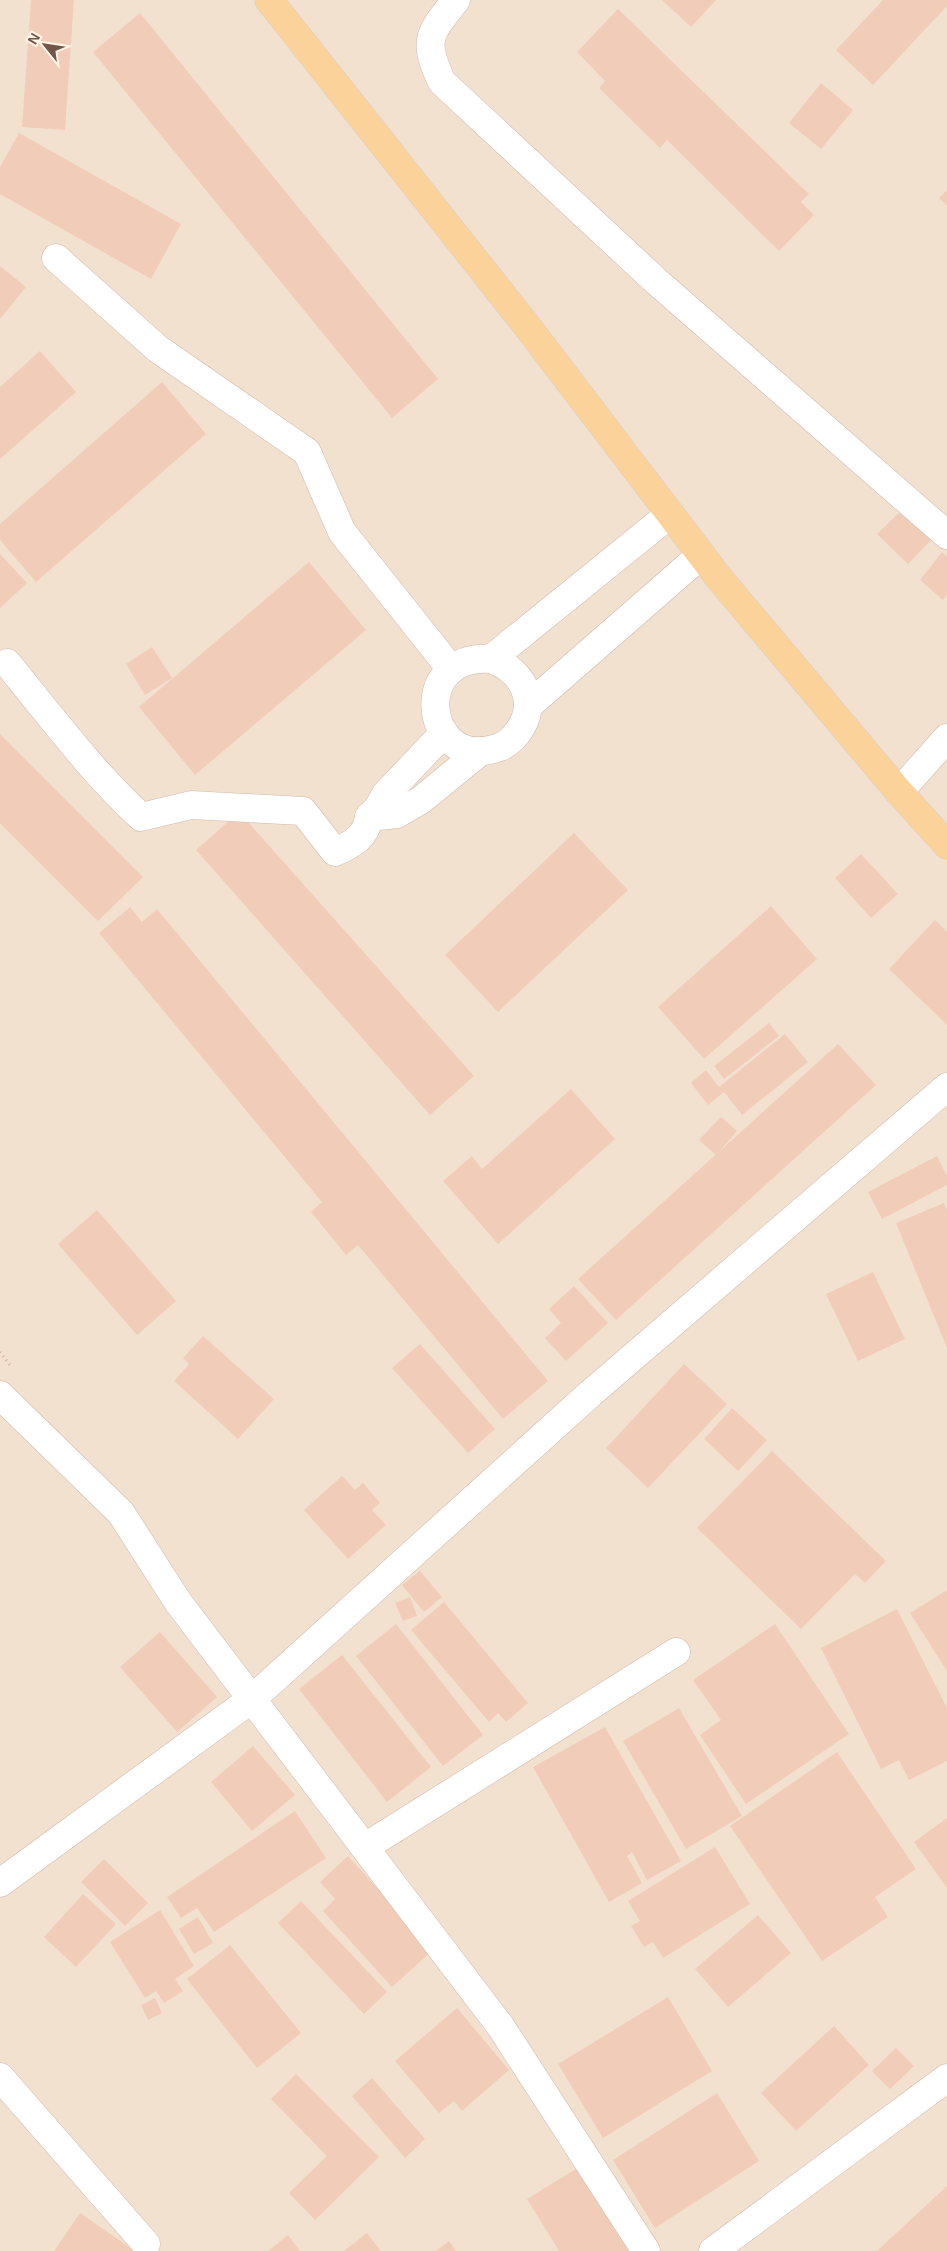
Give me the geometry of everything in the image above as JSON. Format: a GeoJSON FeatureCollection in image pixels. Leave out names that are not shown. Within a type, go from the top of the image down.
{"type":"FeatureCollection","features":[{"type":"Feature","properties":{"kind":"main road"},"geometry":{"type":"LineString","coordinates":[[270,0],[521,318],[701,555],[899,792],[947,845]]}},
{"type":"Feature","properties":{"kind":"street"},"geometry":{"type":"LineString","coordinates":[[456,0],[432,30],[431,59],[442,82],[656,281],[947,535]]}},
{"type":"Feature","properties":{"kind":"street"},"geometry":{"type":"LineString","coordinates":[[56,258],[158,349],[307,452],[342,532],[451,669]]}},
{"type":"Feature","properties":{"kind":"street"},"geometry":{"type":"LineString","coordinates":[[491,659],[670,514]]}},
{"type":"Feature","properties":{"kind":"street"},"geometry":{"type":"LineString","coordinates":[[528,706],[701,555]]}},
{"type":"Feature","properties":{"kind":"street"},"geometry":{"type":"LineString","coordinates":[[477,658],[491,659],[506,665],[518,676],[526,690],[528,706],[525,720],[518,732],[508,743],[495,749],[481,751],[467,749],[454,743],[444,733],[437,721],[435,700],[442,680],[451,669],[463,661],[477,658]]}},
{"type":"Feature","properties":{"kind":"street"},"geometry":{"type":"LineString","coordinates":[[7,663],[88,762],[119,797],[141,817],[191,805],[303,811],[335,852],[350,845],[367,829],[368,817],[378,808],[386,794],[444,733]]}},
{"type":"Feature","properties":{"kind":"street"},"geometry":{"type":"LineString","coordinates":[[899,792],[947,738]]}},
{"type":"Feature","properties":{"kind":"street"},"geometry":{"type":"LineString","coordinates":[[368,817],[397,814],[421,800],[481,751]]}},
{"type":"Feature","properties":{"kind":"street"},"geometry":{"type":"LineString","coordinates":[[0,1883],[253,1698],[591,1394],[947,1086]]}},
{"type":"Feature","properties":{"kind":"street"},"geometry":{"type":"LineString","coordinates":[[0,1395],[121,1513],[178,1602],[253,1698],[501,2027],[646,2251]]}},
{"type":"Feature","properties":{"kind":"street"},"geometry":{"type":"LineString","coordinates":[[364,1847],[676,1652]]}},
{"type":"Feature","properties":{"kind":"street"},"geometry":{"type":"LineString","coordinates":[[0,2078],[146,2244]]}},
{"type":"Feature","properties":{"kind":"street"},"geometry":{"type":"LineString","coordinates":[[713,2251],[947,2078]]}},
{"type":"Feature","properties":{"kind":"shaded area"},"geometry":{"type":"Polygon","coordinates":[[[0,0],[947,0],[947,2251],[0,2251],[0,0]]]}},
{"type":"Feature","properties":{"kind":"building"},"geometry":{"type":"Polygon","coordinates":[[[31,0],[74,0],[65,130],[22,127],[31,0]]]}},
{"type":"Feature","properties":{"kind":"building"},"geometry":{"type":"Polygon","coordinates":[[[662,0],[716,0],[691,27],[662,0]]]}},
{"type":"Feature","properties":{"kind":"building"},"geometry":{"type":"Polygon","coordinates":[[[883,0],[947,0],[947,6],[873,85],[836,50],[883,0]]]}},
{"type":"Feature","properties":{"kind":"building"},"geometry":{"type":"Polygon","coordinates":[[[618,9],[809,194],[801,202],[814,215],[779,251],[667,140],[660,148],[599,88],[605,81],[577,52],[618,9]]]}},
{"type":"Feature","properties":{"kind":"building"},"geometry":{"type":"Polygon","coordinates":[[[140,13],[438,379],[392,418],[93,52],[140,13]]]}},
{"type":"Feature","properties":{"kind":"building"},"geometry":{"type":"Polygon","coordinates":[[[821,83],[853,110],[821,149],[789,123],[821,83]]]}},
{"type":"Feature","properties":{"kind":"building"},"geometry":{"type":"Polygon","coordinates":[[[19,133],[181,224],[151,279],[0,194],[0,167],[19,133]]]}},
{"type":"Feature","properties":{"kind":"building"},"geometry":{"type":"Polygon","coordinates":[[[947,190],[947,206],[939,198],[947,190]]]}},
{"type":"Feature","properties":{"kind":"building"},"geometry":{"type":"Polygon","coordinates":[[[0,266],[26,287],[0,319],[0,266]]]}},
{"type":"Feature","properties":{"kind":"building"},"geometry":{"type":"Polygon","coordinates":[[[40,351],[76,392],[0,459],[0,387],[40,351]]]}},
{"type":"Feature","properties":{"kind":"building"},"geometry":{"type":"Polygon","coordinates":[[[162,382],[206,434],[36,582],[0,540],[0,524],[162,382]]]}},
{"type":"Feature","properties":{"kind":"building"},"geometry":{"type":"Polygon","coordinates":[[[902,510],[932,539],[908,564],[877,534],[902,510]]]}},
{"type":"Feature","properties":{"kind":"building"},"geometry":{"type":"Polygon","coordinates":[[[942,552],[947,557],[947,595],[943,600],[920,580],[942,552]]]}},
{"type":"Feature","properties":{"kind":"building"},"geometry":{"type":"Polygon","coordinates":[[[0,554],[27,583],[0,608],[0,554]]]}},
{"type":"Feature","properties":{"kind":"building"},"geometry":{"type":"Polygon","coordinates":[[[309,562],[366,630],[195,775],[139,707],[309,562]]]}},
{"type":"Feature","properties":{"kind":"building"},"geometry":{"type":"Polygon","coordinates":[[[152,647],[172,678],[145,695],[126,664],[152,647]]]}},
{"type":"Feature","properties":{"kind":"building"},"geometry":{"type":"Polygon","coordinates":[[[0,734],[143,877],[98,921],[0,823],[0,734]]]}},
{"type":"Feature","properties":{"kind":"building"},"geometry":{"type":"Polygon","coordinates":[[[239,812],[474,1076],[430,1115],[196,850],[239,812]]]}},
{"type":"Feature","properties":{"kind":"building"},"geometry":{"type":"Polygon","coordinates":[[[574,833],[628,890],[498,1012],[445,955],[574,833]]]}},
{"type":"Feature","properties":{"kind":"building"},"geometry":{"type":"Polygon","coordinates":[[[861,854],[898,894],[871,918],[835,878],[861,854]]]}},
{"type":"Feature","properties":{"kind":"building"},"geometry":{"type":"Polygon","coordinates":[[[771,906],[817,959],[704,1059],[658,1007],[771,906]]]}},
{"type":"Feature","properties":{"kind":"building"},"geometry":{"type":"Polygon","coordinates":[[[130,907],[142,922],[157,909],[548,1381],[503,1419],[358,1245],[346,1255],[311,1212],[322,1202],[99,933],[130,907]]]}},
{"type":"Feature","properties":{"kind":"building"},"geometry":{"type":"Polygon","coordinates":[[[935,920],[947,932],[947,1025],[889,969],[935,920]]]}},
{"type":"Feature","properties":{"kind":"building"},"geometry":{"type":"Polygon","coordinates":[[[769,1023],[779,1036],[724,1079],[714,1066],[769,1023]]]}},
{"type":"Feature","properties":{"kind":"building"},"geometry":{"type":"Polygon","coordinates":[[[785,1034],[808,1062],[742,1115],[724,1092],[708,1105],[691,1083],[706,1070],[719,1087],[785,1034]]]}},
{"type":"Feature","properties":{"kind":"building"},"geometry":{"type":"Polygon","coordinates":[[[838,1044],[876,1085],[616,1320],[578,1279],[838,1044]]]}},
{"type":"Feature","properties":{"kind":"building"},"geometry":{"type":"Polygon","coordinates":[[[571,1089],[615,1139],[498,1244],[443,1181],[472,1156],[482,1169],[571,1089]]]}},
{"type":"Feature","properties":{"kind":"building"},"geometry":{"type":"Polygon","coordinates":[[[721,1117],[737,1131],[716,1155],[699,1140],[721,1117]]]}},
{"type":"Feature","properties":{"kind":"building"},"geometry":{"type":"Polygon","coordinates":[[[937,1156],[947,1176],[947,1185],[882,1219],[868,1192],[937,1156]]]}},
{"type":"Feature","properties":{"kind":"building"},"geometry":{"type":"Polygon","coordinates":[[[944,1203],[947,1211],[947,1348],[896,1223],[944,1203]]]}},
{"type":"Feature","properties":{"kind":"building"},"geometry":{"type":"Polygon","coordinates":[[[97,1210],[176,1301],[137,1335],[58,1244],[97,1210]]]}},
{"type":"Feature","properties":{"kind":"building"},"geometry":{"type":"Polygon","coordinates":[[[873,1272],[905,1339],[858,1361],[826,1294],[873,1272]]]}},
{"type":"Feature","properties":{"kind":"building"},"geometry":{"type":"Polygon","coordinates":[[[574,1286],[608,1323],[566,1361],[545,1338],[561,1323],[549,1309],[574,1286]]]}},
{"type":"Feature","properties":{"kind":"building"},"geometry":{"type":"Polygon","coordinates":[[[203,1336],[274,1399],[238,1439],[174,1381],[189,1364],[183,1358],[203,1336]]]}},
{"type":"Feature","properties":{"kind":"building"},"geometry":{"type":"Polygon","coordinates":[[[420,1344],[495,1429],[468,1453],[392,1368],[420,1344]]]}},
{"type":"Feature","properties":{"kind":"building"},"geometry":{"type":"Polygon","coordinates":[[[684,1364],[727,1404],[648,1488],[606,1448],[684,1364]]]}},
{"type":"Feature","properties":{"kind":"building"},"geometry":{"type":"Polygon","coordinates":[[[732,1408],[767,1440],[738,1471],[704,1439],[732,1408]]]}},
{"type":"Feature","properties":{"kind":"building"},"geometry":{"type":"Polygon","coordinates":[[[772,1451],[886,1561],[865,1583],[855,1574],[801,1629],[697,1528],[772,1451]]]}},
{"type":"Feature","properties":{"kind":"building"},"geometry":{"type":"Polygon","coordinates":[[[342,1476],[355,1490],[363,1483],[380,1503],[372,1510],[386,1525],[348,1559],[304,1510],[342,1476]]]}},
{"type":"Feature","properties":{"kind":"building"},"geometry":{"type":"Polygon","coordinates":[[[420,1571],[442,1597],[424,1612],[402,1585],[420,1571]]]}},
{"type":"Feature","properties":{"kind":"building"},"geometry":{"type":"Polygon","coordinates":[[[947,1590],[947,1671],[910,1613],[947,1590]]]}},
{"type":"Feature","properties":{"kind":"building"},"geometry":{"type":"Polygon","coordinates":[[[410,1597],[417,1616],[403,1621],[395,1603],[410,1597]]]}},
{"type":"Feature","properties":{"kind":"building"},"geometry":{"type":"Polygon","coordinates":[[[444,1602],[528,1703],[506,1722],[498,1713],[489,1722],[411,1630],[444,1602]]]}},
{"type":"Feature","properties":{"kind":"building"},"geometry":{"type":"Polygon","coordinates":[[[897,1609],[947,1708],[947,1761],[909,1780],[899,1760],[881,1769],[821,1648],[897,1609]]]}},
{"type":"Feature","properties":{"kind":"building"},"geometry":{"type":"Polygon","coordinates":[[[396,1624],[483,1735],[443,1766],[356,1656],[396,1624]]]}},
{"type":"Feature","properties":{"kind":"building"},"geometry":{"type":"Polygon","coordinates":[[[775,1624],[849,1734],[746,1804],[700,1735],[721,1720],[693,1680],[775,1624]]]}},
{"type":"Feature","properties":{"kind":"building"},"geometry":{"type":"Polygon","coordinates":[[[160,1632],[217,1697],[177,1732],[120,1667],[160,1632]]]}},
{"type":"Feature","properties":{"kind":"building"},"geometry":{"type":"Polygon","coordinates":[[[342,1655],[431,1767],[387,1802],[299,1689],[342,1655]]]}},
{"type":"Feature","properties":{"kind":"building"},"geometry":{"type":"Polygon","coordinates":[[[679,1708],[742,1816],[686,1849],[623,1741],[679,1708]]]}},
{"type":"Feature","properties":{"kind":"building"},"geometry":{"type":"Polygon","coordinates":[[[605,1727],[681,1861],[647,1880],[632,1852],[627,1856],[642,1883],[609,1902],[533,1767],[605,1727]]]}},
{"type":"Feature","properties":{"kind":"building"},"geometry":{"type":"Polygon","coordinates":[[[253,1746],[295,1795],[252,1831],[211,1782],[253,1746]]]}},
{"type":"Feature","properties":{"kind":"building"},"geometry":{"type":"Polygon","coordinates":[[[837,1752],[916,1869],[875,1897],[888,1917],[822,1961],[730,1826],[837,1752]]]}},
{"type":"Feature","properties":{"kind":"building"},"geometry":{"type":"Polygon","coordinates":[[[295,1811],[326,1858],[214,1932],[197,1908],[181,1918],[167,1897],[295,1811]]]}},
{"type":"Feature","properties":{"kind":"building"},"geometry":{"type":"Polygon","coordinates":[[[947,1818],[947,1888],[914,1842],[947,1818]]]}},
{"type":"Feature","properties":{"kind":"building"},"geometry":{"type":"Polygon","coordinates":[[[715,1847],[750,1904],[663,1958],[653,1942],[644,1947],[631,1926],[640,1921],[628,1901],[715,1847]]]}},
{"type":"Feature","properties":{"kind":"building"},"geometry":{"type":"Polygon","coordinates":[[[348,1856],[433,1950],[392,1987],[323,1911],[335,1899],[320,1882],[348,1856]]]}},
{"type":"Feature","properties":{"kind":"building"},"geometry":{"type":"Polygon","coordinates":[[[104,1859],[148,1903],[125,1926],[81,1882],[104,1859]]]}},
{"type":"Feature","properties":{"kind":"building"},"geometry":{"type":"Polygon","coordinates":[[[83,1894],[116,1924],[76,1967],[44,1937],[83,1894]]]}},
{"type":"Feature","properties":{"kind":"building"},"geometry":{"type":"Polygon","coordinates":[[[301,1901],[387,1992],[364,2014],[278,1923],[301,1901]]]}},
{"type":"Feature","properties":{"kind":"building"},"geometry":{"type":"Polygon","coordinates":[[[160,1910],[194,1966],[175,1979],[183,1991],[164,2003],[156,1991],[145,1998],[110,1942],[160,1910]]]}},
{"type":"Feature","properties":{"kind":"building"},"geometry":{"type":"Polygon","coordinates":[[[758,1915],[791,1953],[728,2007],[695,1969],[758,1915]]]}},
{"type":"Feature","properties":{"kind":"building"},"geometry":{"type":"Polygon","coordinates":[[[198,1917],[213,1943],[194,1954],[179,1929],[198,1917]]]}},
{"type":"Feature","properties":{"kind":"building"},"geometry":{"type":"Polygon","coordinates":[[[230,1945],[301,2033],[257,2068],[187,1979],[230,1945]]]}},
{"type":"Feature","properties":{"kind":"building"},"geometry":{"type":"Polygon","coordinates":[[[668,1997],[712,2071],[603,2138],[558,2064],[668,1997]]]}},
{"type":"Feature","properties":{"kind":"building"},"geometry":{"type":"Polygon","coordinates":[[[155,1998],[162,2013],[148,2020],[141,2005],[155,1998]]]}},
{"type":"Feature","properties":{"kind":"building"},"geometry":{"type":"Polygon","coordinates":[[[457,2008],[509,2070],[462,2111],[454,2101],[439,2113],[395,2061],[457,2008]]]}},
{"type":"Feature","properties":{"kind":"building"},"geometry":{"type":"Polygon","coordinates":[[[834,2026],[869,2065],[796,2131],[761,2093],[834,2026]]]}},
{"type":"Feature","properties":{"kind":"building"},"geometry":{"type":"Polygon","coordinates":[[[896,2048],[914,2066],[890,2089],[872,2071],[896,2048]]]}},
{"type":"Feature","properties":{"kind":"building"},"geometry":{"type":"Polygon","coordinates":[[[296,2074],[379,2157],[315,2220],[289,2193],[327,2156],[271,2099],[296,2074]]]}},
{"type":"Feature","properties":{"kind":"building"},"geometry":{"type":"Polygon","coordinates":[[[372,2078],[425,2139],[405,2158],[352,2096],[372,2078]]]}},
{"type":"Feature","properties":{"kind":"building"},"geometry":{"type":"Polygon","coordinates":[[[717,2093],[759,2161],[655,2228],[613,2160],[717,2093]]]}},
{"type":"Feature","properties":{"kind":"building"},"geometry":{"type":"Polygon","coordinates":[[[579,2167],[631,2251],[559,2251],[527,2199],[579,2167]]]}},
{"type":"Feature","properties":{"kind":"building"},"geometry":{"type":"Polygon","coordinates":[[[947,2186],[947,2251],[877,2251],[947,2186]]]}},
{"type":"Feature","properties":{"kind":"building"},"geometry":{"type":"Polygon","coordinates":[[[80,2213],[135,2251],[54,2251],[80,2213]]]}},
{"type":"Feature","properties":{"kind":"building"},"geometry":{"type":"Polygon","coordinates":[[[367,2233],[381,2251],[344,2251],[367,2233]]]}},
{"type":"Feature","properties":{"kind":"building"},"geometry":{"type":"Polygon","coordinates":[[[288,2235],[300,2251],[268,2251],[288,2235]]]}},
{"type":"Feature","properties":{"kind":"building"},"geometry":{"type":"Polygon","coordinates":[[[449,2241],[456,2251],[436,2251],[449,2241]]]}}]}
